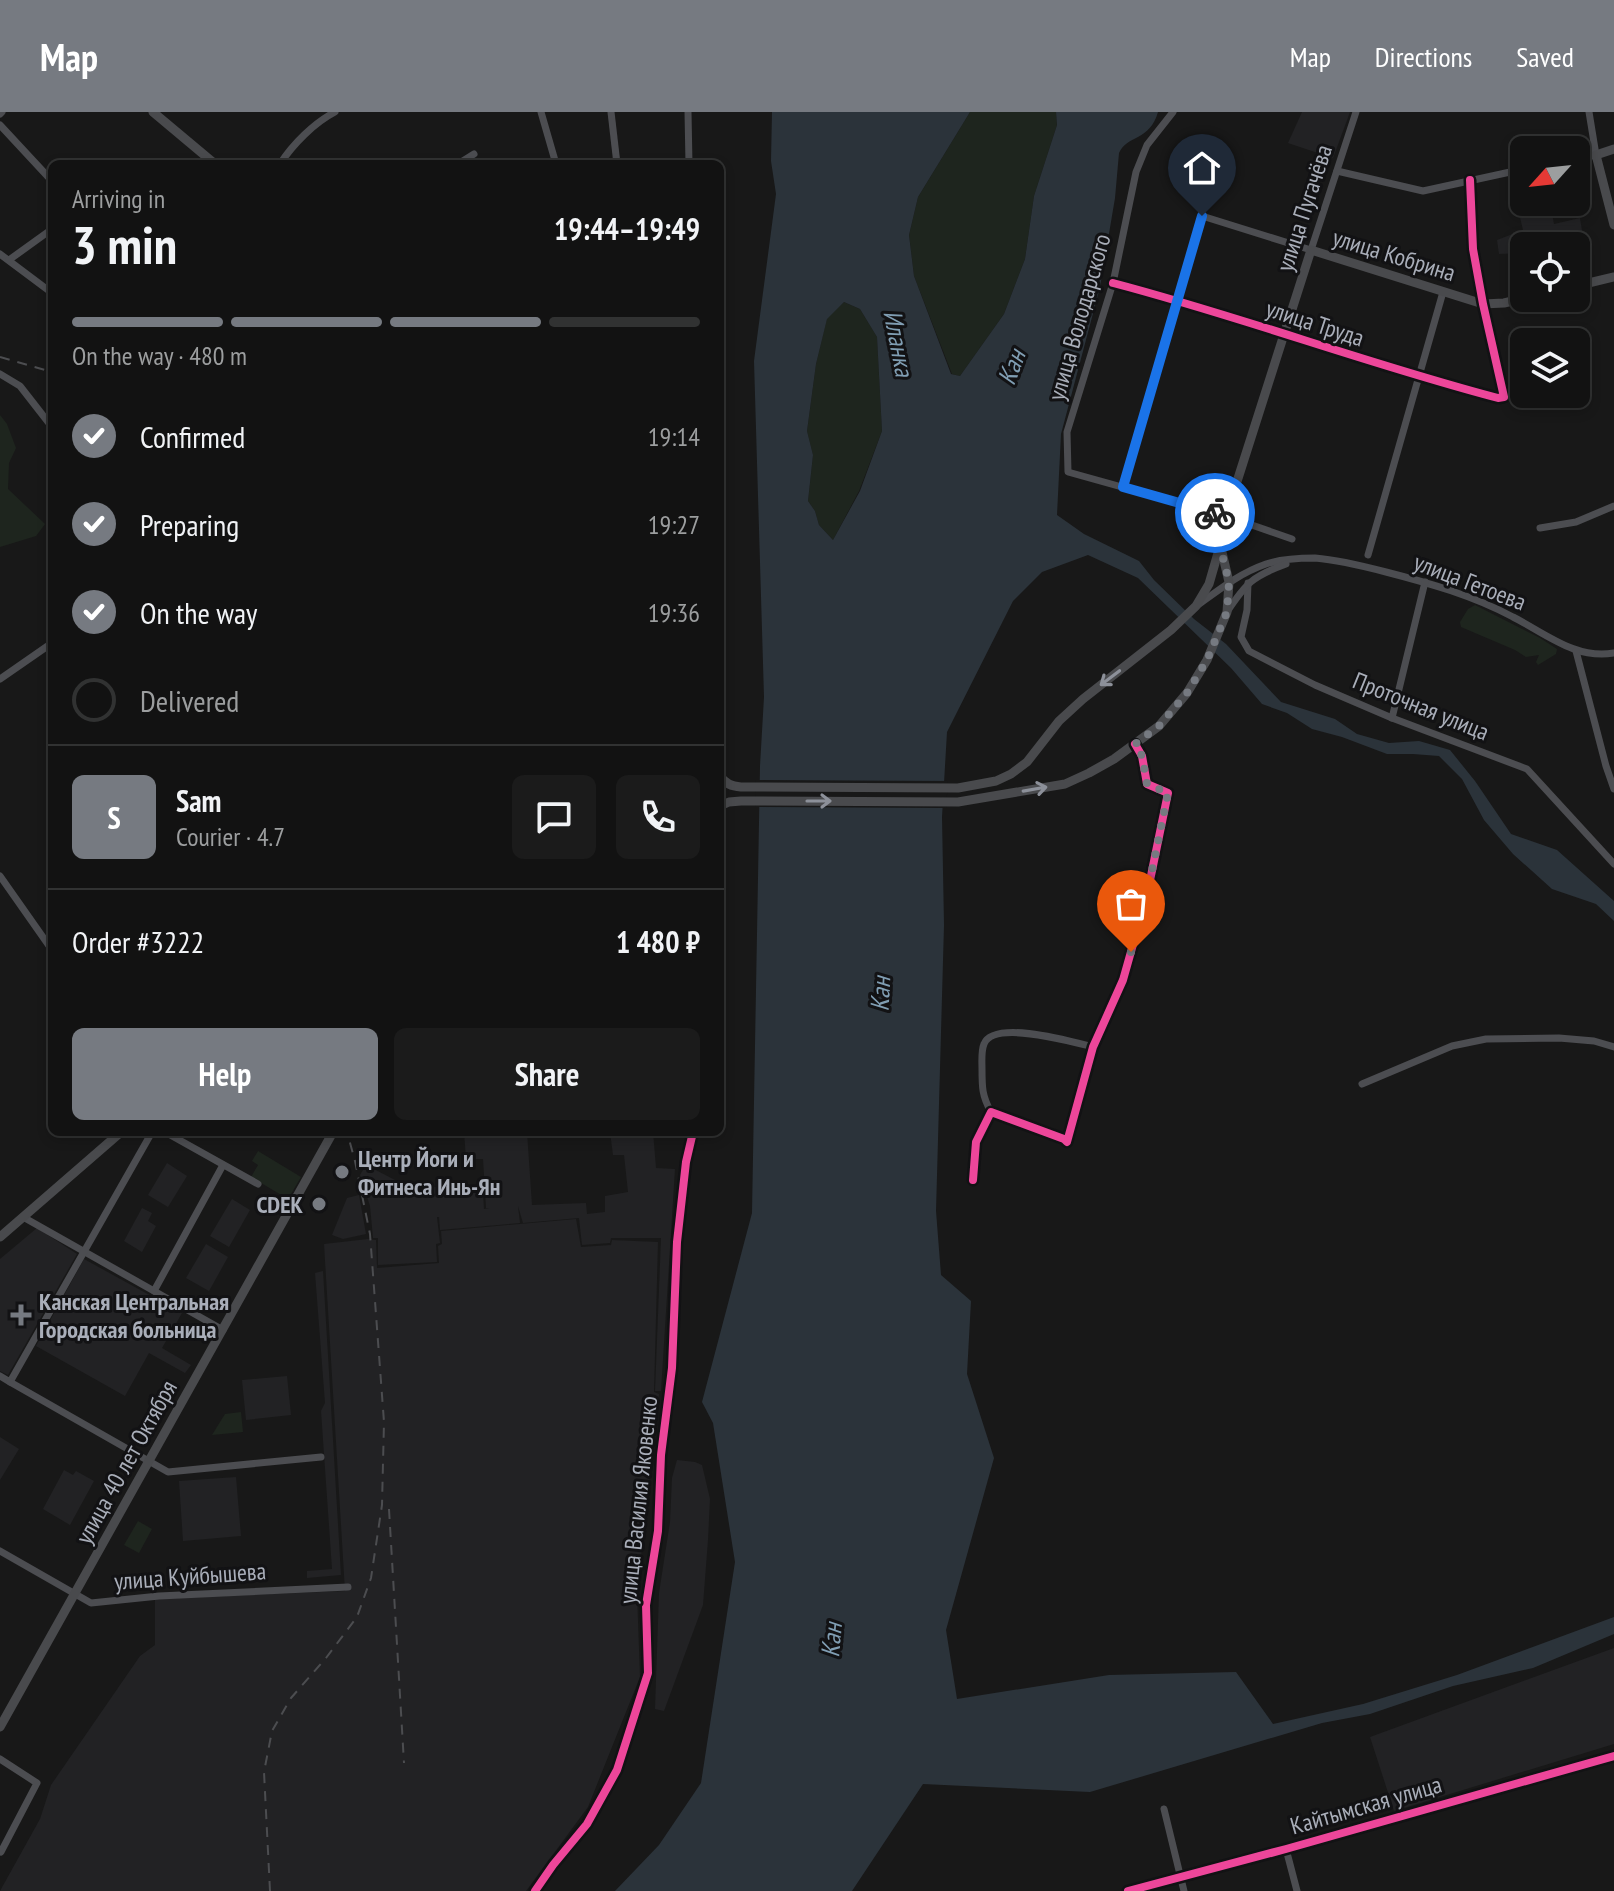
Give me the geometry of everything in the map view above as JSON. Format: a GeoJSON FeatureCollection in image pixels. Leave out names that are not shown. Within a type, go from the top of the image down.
{"type":"FeatureCollection","features":[{"type":"Feature","properties":{"kind":"main road"},"geometry":{"type":"LineString","coordinates":[[153,112],[210,160]]}},
{"type":"Feature","properties":{"kind":"main road"},"geometry":{"type":"LineString","coordinates":[[1614,149],[1596,155],[1614,225]]}},
{"type":"Feature","properties":{"kind":"main road","name":"улица Кобрина"},"geometry":{"type":"LineString","coordinates":[[1311,250],[1483,304]]}},
{"type":"Feature","properties":{"kind":"main road","name":"улица Пугачёва"},"geometry":{"type":"LineString","coordinates":[[1196,606],[1209,584],[1226,516],[1311,250]]}},
{"type":"Feature","properties":{"kind":"main road"},"geometry":{"type":"LineString","coordinates":[[1590,283],[1614,277]]}},
{"type":"Feature","properties":{"kind":"main road"},"geometry":{"type":"LineString","coordinates":[[1483,304],[1510,302]]}},
{"type":"Feature","properties":{"kind":"main road"},"geometry":{"type":"LineString","coordinates":[[724,804],[741,801],[958,802],[1065,784],[1096,769],[1159,726],[1187,693],[1207,660],[1227,612],[1229,582],[1220,546]]}},
{"type":"Feature","properties":{"kind":"main road"},"geometry":{"type":"LineString","coordinates":[[724,782],[741,787],[958,788],[996,781],[1027,762],[1059,721],[1196,606]]}},
{"type":"Feature","properties":{"kind":"main road"},"geometry":{"type":"LineString","coordinates":[[0,1237],[116,1136]]}},
{"type":"Feature","properties":{"kind":"main road","name":"улица 40 лет Октября"},"geometry":{"type":"LineString","coordinates":[[0,1727],[331,1136]]}},
{"type":"Feature","properties":{"kind":"street"},"geometry":{"type":"LineString","coordinates":[[283,160],[323,119],[335,112]]}},
{"type":"Feature","properties":{"kind":"street"},"geometry":{"type":"LineString","coordinates":[[541,112],[555,160]]}},
{"type":"Feature","properties":{"kind":"street"},"geometry":{"type":"LineString","coordinates":[[611,112],[617,160]]}},
{"type":"Feature","properties":{"kind":"street"},"geometry":{"type":"LineString","coordinates":[[688,112],[689,160]]}},
{"type":"Feature","properties":{"kind":"street","name":"улица Володарского"},"geometry":{"type":"LineString","coordinates":[[1123,487],[1068,472],[1067,432],[1113,283],[1136,172],[1147,145],[1173,112]]}},
{"type":"Feature","properties":{"kind":"street","name":"улица Пугачёва"},"geometry":{"type":"LineString","coordinates":[[1311,250],[1356,112]]}},
{"type":"Feature","properties":{"kind":"street"},"geometry":{"type":"LineString","coordinates":[[1589,112],[1596,155],[1590,156]]}},
{"type":"Feature","properties":{"kind":"street"},"geometry":{"type":"LineString","coordinates":[[0,125],[48,177]]}},
{"type":"Feature","properties":{"kind":"street"},"geometry":{"type":"LineString","coordinates":[[464,160],[474,154]]}},
{"type":"Feature","properties":{"kind":"street"},"geometry":{"type":"LineString","coordinates":[[1337,171],[1423,191],[1510,172]]}},
{"type":"Feature","properties":{"kind":"street"},"geometry":{"type":"LineString","coordinates":[[1470,180],[1473,249],[1483,304]]}},
{"type":"Feature","properties":{"kind":"street","name":"улица Кобрина"},"geometry":{"type":"LineString","coordinates":[[1178,300],[1202,216],[1311,250]]}},
{"type":"Feature","properties":{"kind":"street"},"geometry":{"type":"LineString","coordinates":[[9,260],[48,232]]}},
{"type":"Feature","properties":{"kind":"street"},"geometry":{"type":"LineString","coordinates":[[0,254],[48,290]]}},
{"type":"Feature","properties":{"kind":"street","name":"улица Труда"},"geometry":{"type":"LineString","coordinates":[[1113,283],[1178,300],[1418,376],[1504,397],[1483,304]]}},
{"type":"Feature","properties":{"kind":"street"},"geometry":{"type":"LineString","coordinates":[[1368,555],[1443,292]]}},
{"type":"Feature","properties":{"kind":"street"},"geometry":{"type":"LineString","coordinates":[[1178,300],[1123,487],[1226,516],[1292,539]]}},
{"type":"Feature","properties":{"kind":"street"},"geometry":{"type":"LineString","coordinates":[[0,374],[20,386],[48,422]]}},
{"type":"Feature","properties":{"kind":"street"},"geometry":{"type":"LineString","coordinates":[[1540,528],[1576,522],[1614,506]]}},
{"type":"Feature","properties":{"kind":"street"},"geometry":{"type":"LineString","coordinates":[[1196,606],[1229,582],[1266,564],[1308,558]]}},
{"type":"Feature","properties":{"kind":"street"},"geometry":{"type":"LineString","coordinates":[[1227,612],[1248,583],[1267,571],[1308,558]]}},
{"type":"Feature","properties":{"kind":"street","name":"улица Гетоева"},"geometry":{"type":"LineString","coordinates":[[1308,558],[1338,561],[1425,582],[1510,615],[1576,651],[1614,653]]}},
{"type":"Feature","properties":{"kind":"street"},"geometry":{"type":"LineString","coordinates":[[1392,718],[1425,582]]}},
{"type":"Feature","properties":{"kind":"street","name":"Проточная улица"},"geometry":{"type":"LineString","coordinates":[[1248,583],[1247,610],[1241,637],[1249,651],[1315,685],[1392,718],[1527,769],[1614,864]]}},
{"type":"Feature","properties":{"kind":"street"},"geometry":{"type":"LineString","coordinates":[[0,679],[48,646]]}},
{"type":"Feature","properties":{"kind":"street"},"geometry":{"type":"LineString","coordinates":[[1576,651],[1614,789]]}},
{"type":"Feature","properties":{"kind":"street"},"geometry":{"type":"LineString","coordinates":[[1093,1047],[1023,1032],[1006,1032],[988,1038],[981,1061],[983,1097],[991,1112],[1067,1142],[1093,1047],[1123,980],[1147,895],[1168,793],[1147,784],[1142,756],[1135,744]]}},
{"type":"Feature","properties":{"kind":"street"},"geometry":{"type":"LineString","coordinates":[[0,876],[48,944]]}},
{"type":"Feature","properties":{"kind":"street"},"geometry":{"type":"LineString","coordinates":[[1362,1084],[1452,1046],[1486,1039],[1559,1038],[1594,1041],[1614,1047]]}},
{"type":"Feature","properties":{"kind":"street"},"geometry":{"type":"LineString","coordinates":[[973,1180],[976,1142],[991,1112]]}},
{"type":"Feature","properties":{"kind":"street"},"geometry":{"type":"LineString","coordinates":[[10,1382],[150,1136]]}},
{"type":"Feature","properties":{"kind":"street"},"geometry":{"type":"LineString","coordinates":[[172,1136],[258,1184]]}},
{"type":"Feature","properties":{"kind":"street","name":"улица Василия Яковенко"},"geometry":{"type":"LineString","coordinates":[[535,1891],[587,1824],[617,1770],[648,1673],[646,1605],[658,1531],[661,1455],[672,1368],[677,1242],[692,1136]]}},
{"type":"Feature","properties":{"kind":"street"},"geometry":{"type":"LineString","coordinates":[[154,1291],[223,1165]]}},
{"type":"Feature","properties":{"kind":"street"},"geometry":{"type":"LineString","coordinates":[[23,1217],[223,1330]]}},
{"type":"Feature","properties":{"kind":"street"},"geometry":{"type":"LineString","coordinates":[[0,1376],[168,1472],[321,1457]]}},
{"type":"Feature","properties":{"kind":"street","name":"улица Куйбышева"},"geometry":{"type":"LineString","coordinates":[[0,1551],[91,1603],[159,1596],[348,1587]]}},
{"type":"Feature","properties":{"kind":"street","name":"Кайтымская улица"},"geometry":{"type":"LineString","coordinates":[[1128,1891],[1614,1756]]}},
{"type":"Feature","properties":{"kind":"street"},"geometry":{"type":"LineString","coordinates":[[0,1759],[37,1783],[0,1852]]}},
{"type":"Feature","properties":{"kind":"street"},"geometry":{"type":"LineString","coordinates":[[1164,1809],[1184,1891]]}},
{"type":"Feature","properties":{"kind":"street"},"geometry":{"type":"LineString","coordinates":[[1286,1849],[1297,1891]]}},
{"type":"Feature","properties":{"kind":"shaded area"},"geometry":{"type":"Polygon","coordinates":[[[970,112],[1056,112],[1057,125],[1034,196],[1025,259],[1004,314],[960,376],[952,374],[914,276],[909,235],[918,197],[970,112]]]}},
{"type":"Feature","properties":{"kind":"shaded area"},"geometry":{"type":"Polygon","coordinates":[[[1302,112],[1350,112],[1333,158],[1288,143],[1302,112]]]}},
{"type":"Feature","properties":{"kind":"shaded area"},"geometry":{"type":"Polygon","coordinates":[[[1520,216],[1553,216],[1554,224],[1580,218],[1582,232],[1518,232],[1523,230],[1520,216]]]}},
{"type":"Feature","properties":{"kind":"shaded area"},"geometry":{"type":"Polygon","coordinates":[[[1510,235],[1510,254],[1499,254],[1497,240],[1510,235]]]}},
{"type":"Feature","properties":{"kind":"shaded area"},"geometry":{"type":"Polygon","coordinates":[[[844,302],[860,309],[877,337],[882,431],[859,491],[833,540],[819,525],[808,501],[813,455],[807,431],[816,364],[827,318],[844,302]]]}},
{"type":"Feature","properties":{"kind":"shaded area"},"geometry":{"type":"Polygon","coordinates":[[[0,415],[16,448],[9,463],[8,489],[45,524],[36,536],[0,547],[0,415]]]}},
{"type":"Feature","properties":{"kind":"shaded area"},"geometry":{"type":"Polygon","coordinates":[[[1475,605],[1540,638],[1557,649],[1556,654],[1538,665],[1539,655],[1526,657],[1461,627],[1460,622],[1468,609],[1475,605]]]}},
{"type":"Feature","properties":{"kind":"shaded area"},"geometry":{"type":"Polygon","coordinates":[[[464,1136],[527,1136],[532,1205],[586,1203],[587,1214],[605,1212],[605,1196],[628,1192],[624,1155],[613,1155],[611,1136],[653,1136],[656,1168],[675,1169],[661,1391],[655,1391],[661,1238],[611,1238],[610,1243],[582,1245],[579,1218],[523,1223],[518,1206],[520,1223],[440,1230],[437,1217],[440,1243],[436,1244],[437,1262],[378,1265],[378,1238],[373,1238],[370,1206],[360,1175],[366,1165],[426,1196],[428,1186],[483,1193],[484,1209],[490,1208],[486,1208],[483,1159],[466,1159],[464,1136]]]}},
{"type":"Feature","properties":{"kind":"shaded area"},"geometry":{"type":"Polygon","coordinates":[[[258,1151],[301,1177],[288,1199],[251,1177],[258,1165],[252,1161],[258,1151]]]}},
{"type":"Feature","properties":{"kind":"shaded area"},"geometry":{"type":"Polygon","coordinates":[[[167,1163],[187,1176],[168,1207],[148,1195],[167,1163]]]}},
{"type":"Feature","properties":{"kind":"shaded area"},"geometry":{"type":"Polygon","coordinates":[[[359,1195],[366,1234],[343,1239],[332,1235],[347,1198],[359,1195]]]}},
{"type":"Feature","properties":{"kind":"shaded area"},"geometry":{"type":"Polygon","coordinates":[[[232,1199],[250,1210],[229,1247],[210,1236],[232,1199]]]}},
{"type":"Feature","properties":{"kind":"shaded area"},"geometry":{"type":"Polygon","coordinates":[[[142,1208],[152,1213],[148,1221],[156,1226],[142,1252],[124,1241],[142,1208]]]}},
{"type":"Feature","properties":{"kind":"shaded area"},"geometry":{"type":"Polygon","coordinates":[[[576,1219],[581,1247],[611,1245],[612,1240],[658,1242],[654,1392],[659,1394],[637,1593],[640,1677],[588,1807],[526,1891],[0,1891],[40,1819],[51,1785],[140,1656],[155,1645],[155,1599],[345,1591],[324,1244],[376,1240],[377,1268],[439,1263],[441,1231],[576,1219]]]}},
{"type":"Feature","properties":{"kind":"shaded area","name":"Канская Центральная Городская больница"},"geometry":{"type":"Polygon","coordinates":[[[37,1228],[77,1254],[8,1375],[0,1371],[0,1259],[37,1228]]]}},
{"type":"Feature","properties":{"kind":"shaded area"},"geometry":{"type":"Polygon","coordinates":[[[206,1244],[228,1257],[209,1291],[186,1278],[206,1244]]]}},
{"type":"Feature","properties":{"kind":"shaded area"},"geometry":{"type":"Polygon","coordinates":[[[84,1259],[182,1313],[162,1348],[191,1365],[185,1373],[149,1353],[125,1396],[36,1346],[84,1259]]]}},
{"type":"Feature","properties":{"kind":"shaded area"},"geometry":{"type":"Polygon","coordinates":[[[323,1271],[341,1575],[307,1578],[307,1571],[332,1569],[321,1411],[325,1403],[315,1273],[323,1271]]]}},
{"type":"Feature","properties":{"kind":"shaded area"},"geometry":{"type":"Polygon","coordinates":[[[287,1376],[291,1415],[246,1420],[242,1380],[287,1376]]]}},
{"type":"Feature","properties":{"kind":"shaded area"},"geometry":{"type":"Polygon","coordinates":[[[241,1412],[243,1432],[212,1435],[225,1414],[241,1412]]]}},
{"type":"Feature","properties":{"kind":"shaded area"},"geometry":{"type":"Polygon","coordinates":[[[0,1437],[19,1449],[0,1480],[0,1437]]]}},
{"type":"Feature","properties":{"kind":"shaded area"},"geometry":{"type":"Polygon","coordinates":[[[677,1460],[702,1465],[710,1499],[708,1540],[703,1605],[664,1711],[655,1709],[659,1593],[670,1522],[672,1478],[677,1460]]]}},
{"type":"Feature","properties":{"kind":"shaded area"},"geometry":{"type":"Polygon","coordinates":[[[64,1470],[73,1475],[76,1471],[94,1481],[70,1525],[43,1509],[64,1470]]]}},
{"type":"Feature","properties":{"kind":"shaded area"},"geometry":{"type":"Polygon","coordinates":[[[236,1477],[241,1536],[183,1541],[179,1481],[236,1477]]]}},
{"type":"Feature","properties":{"kind":"shaded area"},"geometry":{"type":"Polygon","coordinates":[[[138,1521],[152,1529],[139,1553],[124,1545],[138,1521]]]}},
{"type":"Feature","properties":{"kind":"shaded area"},"geometry":{"type":"Polygon","coordinates":[[[1614,1648],[1614,1744],[1394,1811],[1370,1737],[1614,1648]]]}},
{"type":"Feature","properties":{"kind":"water"},"geometry":{"type":"Polygon","coordinates":[[[772,112],[970,112],[918,197],[909,235],[914,276],[951,374],[960,376],[1004,314],[1025,259],[1034,196],[1057,125],[1056,112],[1158,112],[1150,128],[1127,143],[1119,153],[1100,287],[1061,434],[1057,515],[1084,534],[1139,561],[1154,580],[1194,619],[1226,644],[1281,702],[1335,719],[1357,734],[1389,743],[1419,741],[1450,750],[1511,834],[1557,850],[1614,901],[1614,921],[1596,904],[1552,889],[1513,854],[1484,820],[1462,779],[1439,756],[1387,754],[1312,729],[1287,713],[1262,704],[1231,668],[1138,578],[1088,555],[1042,572],[1013,601],[947,732],[942,817],[944,925],[936,1211],[941,1275],[971,1301],[967,1374],[994,1458],[946,1630],[957,1699],[1109,1675],[1236,1672],[1273,1724],[1363,1704],[1457,1675],[1614,1617],[1614,1634],[1533,1668],[1453,1686],[1370,1714],[1322,1723],[1090,1792],[923,1784],[852,1891],[615,1891],[659,1845],[701,1783],[735,1562],[713,1423],[702,1402],[752,1213],[764,697],[754,361],[776,194],[771,161],[772,112]],[[844,302],[827,319],[816,364],[807,431],[813,455],[808,501],[819,525],[833,540],[860,491],[882,431],[877,337],[860,309],[844,302]]]}},
{"type":"Feature","properties":{"kind":"pier"},"geometry":{"type":"Polygon","coordinates":[[[756,780],[948,781],[946,808],[755,807],[756,780]]]}},
{"type":"Feature","properties":{"kind":"railway"},"geometry":{"type":"LineString","coordinates":[[0,357],[48,371]]}},
{"type":"Feature","properties":{"kind":"railway"},"geometry":{"type":"LineString","coordinates":[[270,1891],[264,1772],[272,1731],[291,1698],[357,1617],[371,1578],[382,1505],[384,1422],[370,1234],[348,1136]]}},
{"type":"Feature","properties":{"kind":"railway"},"geometry":{"type":"LineString","coordinates":[[389,1509],[404,1763]]}},
{"type":"Feature","properties":{"kind":"cycle path"},"geometry":{"type":"LineString","coordinates":[[1113,283],[1449,385],[1504,397],[1473,249],[1470,180]]}},
{"type":"Feature","properties":{"kind":"cycle path"},"geometry":{"type":"LineString","coordinates":[[973,1180],[976,1142],[991,1112],[1067,1142],[1093,1047],[1123,980],[1147,895],[1168,793],[1147,784],[1142,756],[1135,744]]}},
{"type":"Feature","properties":{"kind":"cycle path"},"geometry":{"type":"LineString","coordinates":[[535,1891],[587,1824],[617,1770],[648,1673],[646,1605],[658,1531],[661,1455],[672,1368],[677,1242],[692,1136]]}},
{"type":"Feature","properties":{"kind":"cycle path"},"geometry":{"type":"LineString","coordinates":[[1128,1891],[1614,1756]]}},
{"type":"Feature","properties":{"kind":"way so far"},"geometry":{"type":"LineString","coordinates":[[1131,952],[1147,895],[1168,793],[1147,784],[1142,756],[1135,744],[1159,726],[1187,693],[1207,660],[1227,612],[1229,582],[1220,546],[1226,516],[1215,513]]}},
{"type":"Feature","properties":{"kind":"place","name":"Центр Йоги и Фитнеса Инь-Ян"},"geometry":{"type":"Point","coordinates":[342,1172]}},
{"type":"Feature","properties":{"kind":"place","name":"CDEK"},"geometry":{"type":"Point","coordinates":[319,1204]}},
{"type":"Feature","properties":{"kind":"place","name":"Канская Центральная Городская больница"},"geometry":{"type":"Point","coordinates":[21,1315]}},
{"type":"Feature","properties":{"kind":"route"},"geometry":{"type":"LineString","coordinates":[[1202,216],[1123,487],[1215,513]]}},
{"type":"Feature","properties":{"kind":"water label","name":"Иланка"},"geometry":{"type":"Point","coordinates":[899,343]}},
{"type":"Feature","properties":{"kind":"water label","name":"Кан"},"geometry":{"type":"Point","coordinates":[1011,367]}},
{"type":"Feature","properties":{"kind":"water label","name":"Кан"},"geometry":{"type":"Point","coordinates":[880,994]}},
{"type":"Feature","properties":{"kind":"water label","name":"Кан"},"geometry":{"type":"Point","coordinates":[831,1640]}}]}
